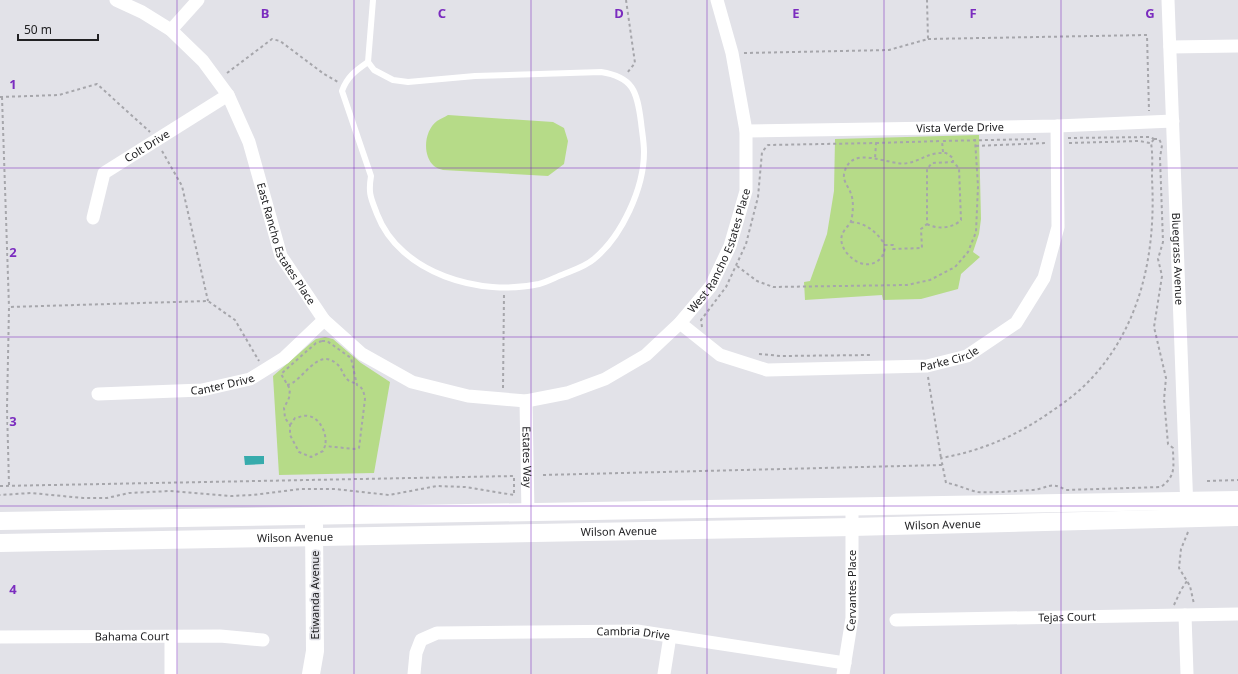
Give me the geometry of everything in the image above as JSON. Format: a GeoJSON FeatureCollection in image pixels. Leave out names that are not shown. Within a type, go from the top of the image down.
{"type":"FeatureCollection","features":[{"type":"Feature","properties":{"kind":"main road","name":"Wilson Avenue"},"geometry":{"type":"LineString","coordinates":[[0,522],[1238,500]]}},
{"type":"Feature","properties":{"kind":"main road","name":"Etiwanda Avenue"},"geometry":{"type":"LineString","coordinates":[[311,674],[315,651],[314,516]]}},
{"type":"Feature","properties":{"kind":"main road","name":"Wilson Avenue"},"geometry":{"type":"LineString","coordinates":[[0,543],[852,527],[1191,525],[1238,517]]}},
{"type":"Feature","properties":{"kind":"street","name":"East Rancho Estates Place"},"geometry":{"type":"LineString","coordinates":[[116,0],[142,12],[172,30],[203,61],[228,94],[249,142],[281,256],[324,320],[362,354],[412,382],[468,396],[526,401]]}},
{"type":"Feature","properties":{"kind":"street"},"geometry":{"type":"LineString","coordinates":[[172,30],[198,0]]}},
{"type":"Feature","properties":{"kind":"street","name":"West Rancho Estates Place"},"geometry":{"type":"LineString","coordinates":[[526,401],[566,393],[605,379],[646,355],[680,324],[712,286],[730,246],[746,191],[746,131],[732,53],[718,0]]}},
{"type":"Feature","properties":{"kind":"street","name":"Bluegrass Avenue"},"geometry":{"type":"LineString","coordinates":[[1168,0],[1186,500],[1191,525]]}},
{"type":"Feature","properties":{"kind":"street"},"geometry":{"type":"LineString","coordinates":[[1170,48],[1238,46]]}},
{"type":"Feature","properties":{"kind":"street","name":"Colt Drive"},"geometry":{"type":"LineString","coordinates":[[92,218],[104,173],[228,94]]}},
{"type":"Feature","properties":{"kind":"street","name":"Vista Verde Drive"},"geometry":{"type":"LineString","coordinates":[[746,131],[1057,133],[1149,122],[1173,121]]}},
{"type":"Feature","properties":{"kind":"street","name":"Parke Circle"},"geometry":{"type":"LineString","coordinates":[[680,324],[720,355],[767,370],[931,366],[967,356],[1016,323],[1044,278],[1058,227],[1057,133]]}},
{"type":"Feature","properties":{"kind":"street","name":"Canter Drive"},"geometry":{"type":"LineString","coordinates":[[98,394],[202,390],[250,379],[284,358],[324,320]]}},
{"type":"Feature","properties":{"kind":"street","name":"Estates Way"},"geometry":{"type":"LineString","coordinates":[[526,401],[528,512]]}},
{"type":"Feature","properties":{"kind":"street","name":"Cervantes Place"},"geometry":{"type":"LineString","coordinates":[[844,668],[852,618],[852,506]]}},
{"type":"Feature","properties":{"kind":"street","name":"Tejas Court"},"geometry":{"type":"LineString","coordinates":[[896,620],[1238,614]]}},
{"type":"Feature","properties":{"kind":"street"},"geometry":{"type":"LineString","coordinates":[[1185,615],[1187,674]]}},
{"type":"Feature","properties":{"kind":"street","name":"Cambria Drive"},"geometry":{"type":"LineString","coordinates":[[414,674],[416,652],[421,640],[437,632],[637,631],[844,668]]}},
{"type":"Feature","properties":{"kind":"street"},"geometry":{"type":"LineString","coordinates":[[171,636],[171,674]]}},
{"type":"Feature","properties":{"kind":"street","name":"Bahama Court"},"geometry":{"type":"LineString","coordinates":[[0,637],[220,636],[263,640]]}},
{"type":"Feature","properties":{"kind":"street"},"geometry":{"type":"LineString","coordinates":[[664,674],[670,636]]}},
{"type":"Feature","properties":{"kind":"lane"},"geometry":{"type":"LineString","coordinates":[[368,62],[353,72],[344,85],[342,91],[371,176],[369,191],[381,223],[392,241],[408,256],[423,267],[447,277],[477,284],[504,287],[539,284],[575,269],[594,259],[613,237],[629,212],[640,185],[644,152],[636,96],[631,85],[623,78],[614,74],[601,72],[475,76],[408,82],[393,80],[374,70],[368,62],[373,0]]}},
{"type":"Feature","properties":{"kind":"path"},"geometry":{"type":"LineString","coordinates":[[623,78],[635,63],[626,0]]}},
{"type":"Feature","properties":{"kind":"path"},"geometry":{"type":"LineString","coordinates":[[927,0],[928,39]]}},
{"type":"Feature","properties":{"kind":"path"},"geometry":{"type":"LineString","coordinates":[[732,53],[889,50],[928,39],[1147,35],[1149,122]]}},
{"type":"Feature","properties":{"kind":"path"},"geometry":{"type":"LineString","coordinates":[[218,80],[272,39],[280,41],[324,74],[344,85]]}},
{"type":"Feature","properties":{"kind":"path"},"geometry":{"type":"LineString","coordinates":[[2,97],[8,307],[7,408],[9,485]]}},
{"type":"Feature","properties":{"kind":"path"},"geometry":{"type":"LineString","coordinates":[[976,146],[978,186],[976,232],[968,252],[955,267],[930,280],[907,285],[773,287],[757,281],[737,266],[753,223],[761,184],[762,152],[768,145],[942,141],[1057,133],[1150,136],[1154,139],[1159,139],[1162,145],[1160,158],[1163,242],[1158,259],[1162,276],[1154,327],[1166,378],[1165,420],[1168,444],[1172,448],[1173,457],[1173,473],[1170,480],[1161,487],[1066,490],[1056,485],[1049,485],[1035,490],[978,492],[955,484],[946,483],[941,458],[996,444],[1035,423],[1082,388],[1107,359],[1126,329],[1136,307],[1148,262],[1152,239],[1151,143],[1154,139]]}},
{"type":"Feature","properties":{"kind":"path"},"geometry":{"type":"LineString","coordinates":[[942,141],[943,152]]}},
{"type":"Feature","properties":{"kind":"path"},"geometry":{"type":"LineString","coordinates":[[875,159],[876,143]]}},
{"type":"Feature","properties":{"kind":"path"},"geometry":{"type":"LineString","coordinates":[[885,245],[884,254],[880,260],[872,264],[862,264],[852,259],[843,248],[841,240],[844,231],[851,222],[852,199],[844,180],[845,171],[851,163],[858,159],[866,157],[907,164],[929,154],[943,152],[950,154],[953,158],[953,162],[959,168],[961,220],[955,226],[947,227],[932,226],[928,224]]}},
{"type":"Feature","properties":{"kind":"path"},"geometry":{"type":"LineString","coordinates":[[928,224],[927,169],[932,163],[953,162]]}},
{"type":"Feature","properties":{"kind":"path"},"geometry":{"type":"LineString","coordinates":[[851,222],[866,225],[885,245],[893,245],[893,249],[922,248],[921,229],[928,224]]}},
{"type":"Feature","properties":{"kind":"path"},"geometry":{"type":"LineString","coordinates":[[503,399],[504,287]]}},
{"type":"Feature","properties":{"kind":"path"},"geometry":{"type":"LineString","coordinates":[[8,307],[208,301],[235,320],[264,370]]}},
{"type":"Feature","properties":{"kind":"path"},"geometry":{"type":"LineString","coordinates":[[290,426],[296,418],[302,416],[313,417],[325,433],[325,446],[320,453],[311,456],[303,454],[294,446],[290,435],[290,426],[284,414],[284,408],[290,394],[290,389],[281,374],[316,342],[327,341],[351,358],[357,385]]}},
{"type":"Feature","properties":{"kind":"path"},"geometry":{"type":"LineString","coordinates":[[287,385],[295,382],[315,362],[326,360],[337,363],[348,380],[360,386],[365,399],[358,448],[354,449],[325,446]]}},
{"type":"Feature","properties":{"kind":"path"},"geometry":{"type":"LineString","coordinates":[[543,475],[942,465]]}},
{"type":"Feature","properties":{"kind":"path"},"geometry":{"type":"LineString","coordinates":[[0,486],[514,476],[514,495],[465,487],[437,486],[389,495],[328,489],[300,489],[253,496],[231,496],[170,491],[129,493],[107,498],[83,498],[31,493],[0,496]]}},
{"type":"Feature","properties":{"kind":"path"},"geometry":{"type":"LineString","coordinates":[[1207,480],[1238,480]]}},
{"type":"Feature","properties":{"kind":"path"},"geometry":{"type":"LineString","coordinates":[[1185,615],[1190,586],[1179,568],[1178,562],[1181,549],[1191,525]]}},
{"type":"Feature","properties":{"kind":"path"},"geometry":{"type":"LineString","coordinates":[[1185,615],[1175,601],[1187,581]]}},
{"type":"Feature","properties":{"kind":"green space"},"geometry":{"type":"Polygon","coordinates":[[[448,115],[553,122],[564,128],[568,141],[564,164],[548,176],[443,170],[437,168],[430,161],[426,150],[427,137],[433,125],[448,115]]]}},
{"type":"Feature","properties":{"kind":"green space"},"geometry":{"type":"Polygon","coordinates":[[[979,135],[981,219],[979,234],[973,252],[980,257],[961,274],[958,289],[921,299],[883,300],[882,295],[805,300],[804,282],[810,281],[827,234],[834,191],[835,139],[979,135]]]}},
{"type":"Feature","properties":{"kind":"green space"},"geometry":{"type":"Polygon","coordinates":[[[325,337],[333,339],[361,363],[390,382],[374,473],[279,475],[273,376],[316,339],[325,337]]]}},
{"type":"Feature","properties":{"kind":"water"},"geometry":{"type":"Polygon","coordinates":[[[244,456],[264,456],[264,464],[245,465],[244,456]]]}}]}
